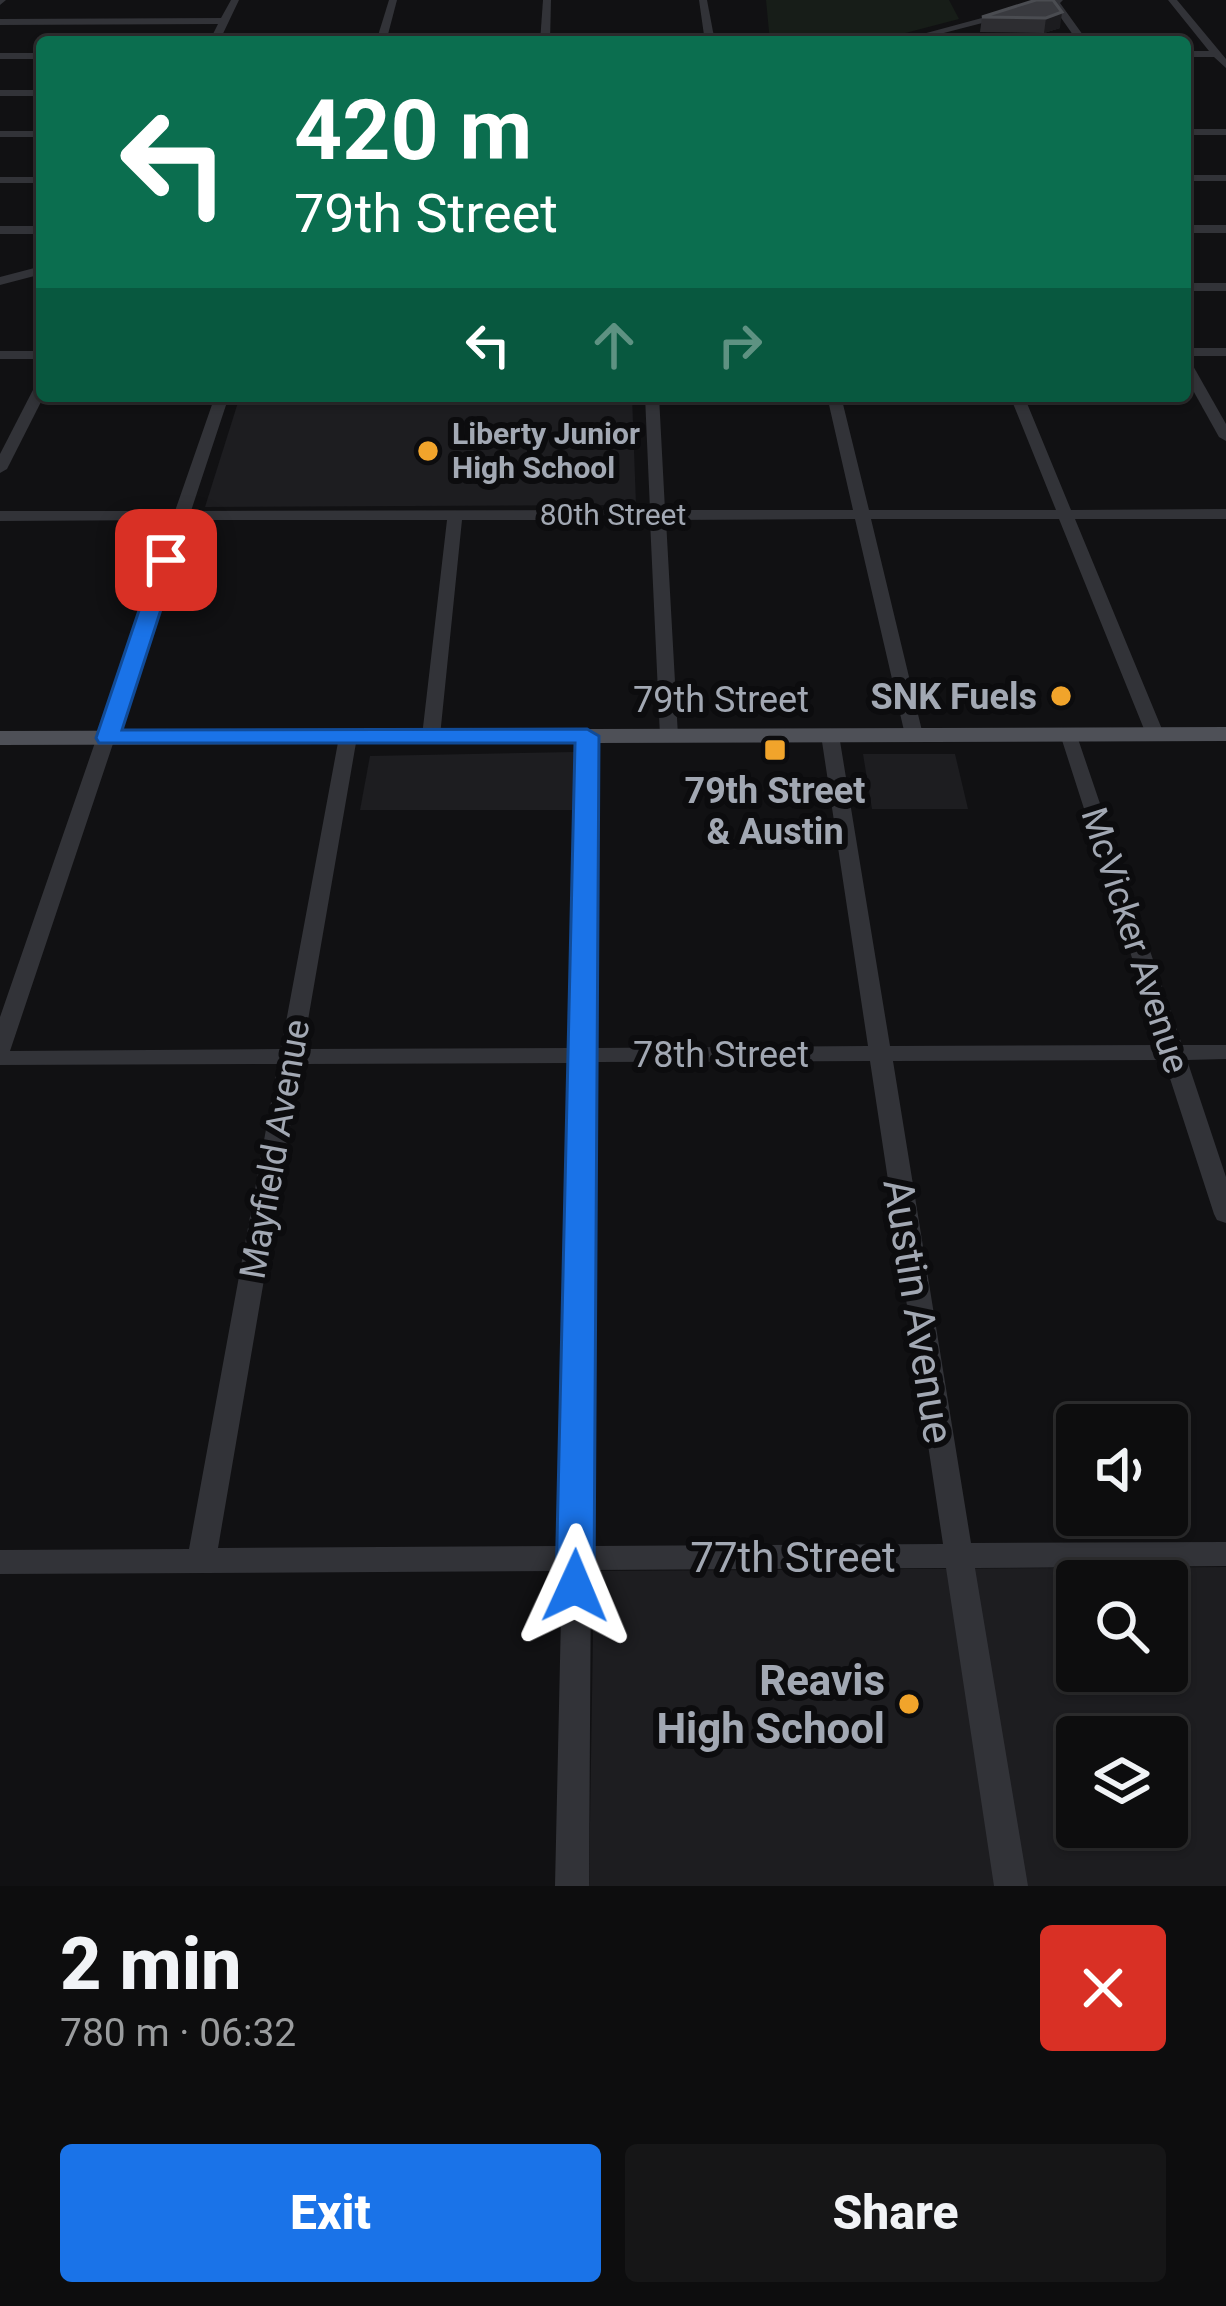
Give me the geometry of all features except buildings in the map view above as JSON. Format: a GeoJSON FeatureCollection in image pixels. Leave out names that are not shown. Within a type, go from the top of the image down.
{"type":"FeatureCollection","features":[{"type":"Feature","properties":{"kind":"main road","name":"79th Street"},"geometry":{"type":"LineString","coordinates":[[0,738],[1226,734]]}},
{"type":"Feature","properties":{"kind":"street"},"geometry":{"type":"LineString","coordinates":[[217,36],[235,0]]}},
{"type":"Feature","properties":{"kind":"street"},"geometry":{"type":"LineString","coordinates":[[383,36],[393,0]]}},
{"type":"Feature","properties":{"kind":"street"},"geometry":{"type":"LineString","coordinates":[[545,36],[547,0]]}},
{"type":"Feature","properties":{"kind":"street"},"geometry":{"type":"LineString","coordinates":[[703,0],[709,36]]}},
{"type":"Feature","properties":{"kind":"street"},"geometry":{"type":"LineString","coordinates":[[1172,0],[1226,64]]}},
{"type":"Feature","properties":{"kind":"street"},"geometry":{"type":"LineString","coordinates":[[921,36],[1057,1],[1079,36]]}},
{"type":"Feature","properties":{"kind":"street"},"geometry":{"type":"LineString","coordinates":[[0,22],[225,21]]}},
{"type":"Feature","properties":{"kind":"street"},"geometry":{"type":"LineString","coordinates":[[1191,54],[1217,54]]}},
{"type":"Feature","properties":{"kind":"street"},"geometry":{"type":"LineString","coordinates":[[0,56],[36,56]]}},
{"type":"Feature","properties":{"kind":"street"},"geometry":{"type":"LineString","coordinates":[[0,93],[36,93]]}},
{"type":"Feature","properties":{"kind":"street"},"geometry":{"type":"LineString","coordinates":[[1191,132],[1226,132]]}},
{"type":"Feature","properties":{"kind":"street"},"geometry":{"type":"LineString","coordinates":[[0,134],[36,134]]}},
{"type":"Feature","properties":{"kind":"street"},"geometry":{"type":"LineString","coordinates":[[1191,178],[1226,178]]}},
{"type":"Feature","properties":{"kind":"street"},"geometry":{"type":"LineString","coordinates":[[0,180],[36,180]]}},
{"type":"Feature","properties":{"kind":"street"},"geometry":{"type":"LineString","coordinates":[[1191,230],[1226,229]]}},
{"type":"Feature","properties":{"kind":"street"},"geometry":{"type":"LineString","coordinates":[[0,230],[36,230]]}},
{"type":"Feature","properties":{"kind":"street"},"geometry":{"type":"LineString","coordinates":[[0,284],[36,272]]}},
{"type":"Feature","properties":{"kind":"street"},"geometry":{"type":"LineString","coordinates":[[0,284],[36,287]]}},
{"type":"Feature","properties":{"kind":"street"},"geometry":{"type":"LineString","coordinates":[[1191,287],[1226,287]]}},
{"type":"Feature","properties":{"kind":"street"},"geometry":{"type":"LineString","coordinates":[[1191,352],[1226,352]]}},
{"type":"Feature","properties":{"kind":"street"},"geometry":{"type":"LineString","coordinates":[[0,356],[36,355]]}},
{"type":"Feature","properties":{"kind":"street"},"geometry":{"type":"LineString","coordinates":[[1191,374],[1224,430]]}},
{"type":"Feature","properties":{"kind":"street"},"geometry":{"type":"LineString","coordinates":[[0,470],[36,398]]}},
{"type":"Feature","properties":{"kind":"street"},"geometry":{"type":"LineString","coordinates":[[0,1053],[220,402]]}},
{"type":"Feature","properties":{"kind":"street"},"geometry":{"type":"LineString","coordinates":[[652,402],[669,736]]}},
{"type":"Feature","properties":{"kind":"street"},"geometry":{"type":"LineString","coordinates":[[835,402],[914,735]]}},
{"type":"Feature","properties":{"kind":"street"},"geometry":{"type":"LineString","coordinates":[[1019,402],[1155,734]]}},
{"type":"Feature","properties":{"kind":"street","name":"80th Street"},"geometry":{"type":"LineString","coordinates":[[0,516],[1226,514]]}},
{"type":"Feature","properties":{"kind":"street"},"geometry":{"type":"LineString","coordinates":[[431,736],[455,516]]}},
{"type":"Feature","properties":{"kind":"street","name":"McVicker Avenue"},"geometry":{"type":"LineString","coordinates":[[1069,734],[1226,1214]]}},
{"type":"Feature","properties":{"kind":"street","name":"Austin Avenue"},"geometry":{"type":"LineString","coordinates":[[830,735],[1011,1886]]}},
{"type":"Feature","properties":{"kind":"street"},"geometry":{"type":"LineString","coordinates":[[572,1886],[587,736]]}},
{"type":"Feature","properties":{"kind":"street","name":"Mayfield Avenue"},"geometry":{"type":"LineString","coordinates":[[201,1561],[348,737]]}},
{"type":"Feature","properties":{"kind":"street","name":"78th Street"},"geometry":{"type":"LineString","coordinates":[[0,1053],[291,1057],[1226,1052]]}},
{"type":"Feature","properties":{"kind":"street","name":"77th Street"},"geometry":{"type":"LineString","coordinates":[[0,1562],[1226,1554]]}},
{"type":"Feature","properties":{"kind":"shaded area"},"geometry":{"type":"Polygon","coordinates":[[[766,0],[949,0],[959,19],[894,36],[769,36],[766,0]]]}},
{"type":"Feature","properties":{"kind":"shaded area","name":"Liberty Junior High School"},"geometry":{"type":"Polygon","coordinates":[[[238,402],[632,402],[636,505],[205,507],[238,402]]]}},
{"type":"Feature","properties":{"kind":"shaded area"},"geometry":{"type":"Polygon","coordinates":[[[574,752],[573,810],[360,810],[370,756],[574,752]]]}},
{"type":"Feature","properties":{"kind":"shaded area"},"geometry":{"type":"Polygon","coordinates":[[[863,754],[955,754],[968,809],[872,809],[863,754]]]}},
{"type":"Feature","properties":{"kind":"shaded area","name":"Reavis High School"},"geometry":{"type":"Polygon","coordinates":[[[1188,1567],[1226,1567],[1226,1886],[589,1886],[594,1571],[1056,1568],[1056,1692],[1188,1692],[1188,1567]]]}},
{"type":"Feature","properties":{"kind":"place","name":"Liberty Junior High School"},"geometry":{"type":"Point","coordinates":[428,451]}},
{"type":"Feature","properties":{"kind":"place","name":"SNK Fuels"},"geometry":{"type":"Point","coordinates":[1061,696]}},
{"type":"Feature","properties":{"kind":"place","name":"79th Street & Austin"},"geometry":{"type":"Point","coordinates":[775,750]}},
{"type":"Feature","properties":{"kind":"place","name":"Reavis High School"},"geometry":{"type":"Point","coordinates":[909,1704]}},
{"type":"Feature","properties":{"kind":"route"},"geometry":{"type":"LineString","coordinates":[[166,560],[108,738],[587,736],[575,1586]]}}]}
